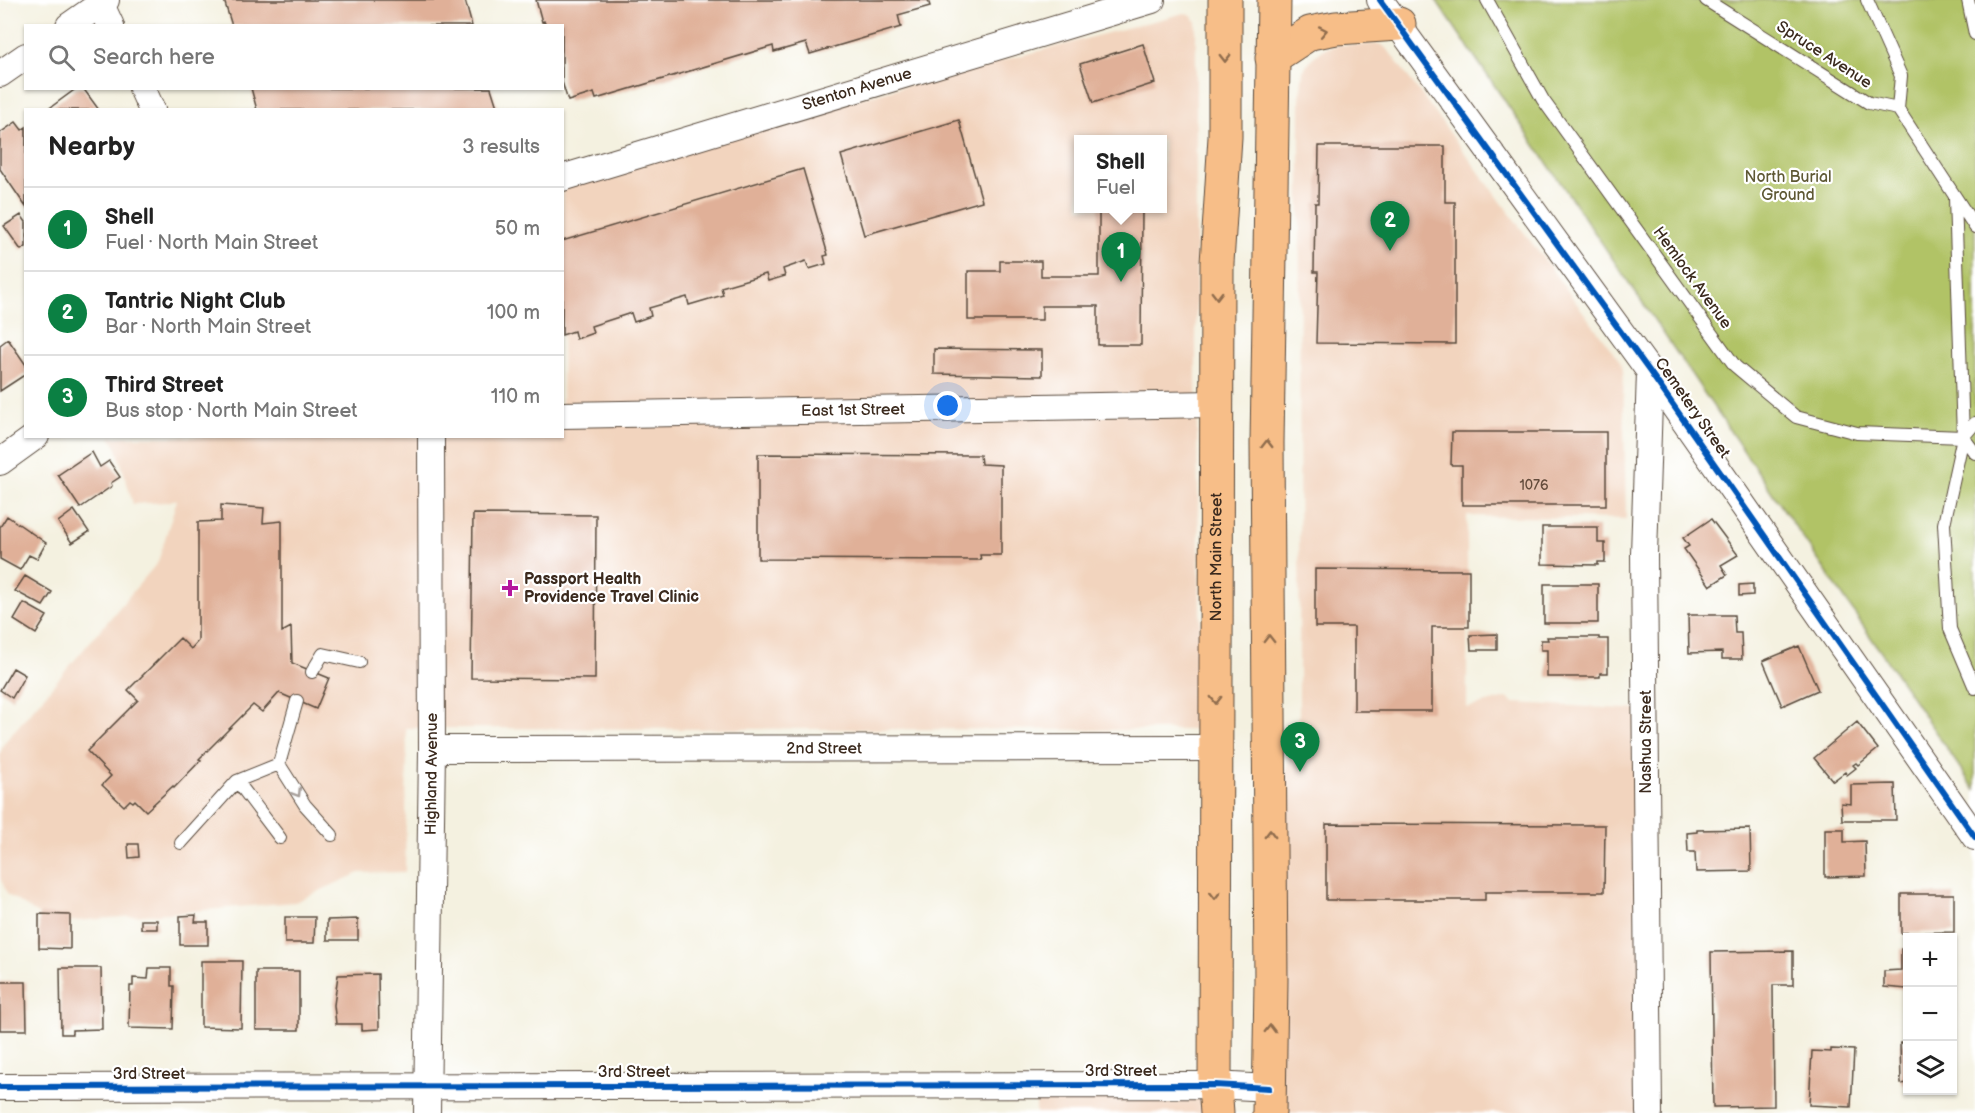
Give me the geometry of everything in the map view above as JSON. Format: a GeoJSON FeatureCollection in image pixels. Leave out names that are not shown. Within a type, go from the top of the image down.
{"type":"FeatureCollection","features":[{"type":"Feature","properties":{"kind":"main road","name":"North Main Street"},"geometry":{"type":"LineString","coordinates":[[1216,1099],[1217,263],[1225,137],[1225,0]]}},
{"type":"Feature","properties":{"kind":"main road"},"geometry":{"type":"LineString","coordinates":[[1269,1100],[1271,980],[1267,443],[1274,0]]}},
{"type":"Feature","properties":{"kind":"main road"},"geometry":{"type":"LineString","coordinates":[[1272,58],[1310,33],[1336,28],[1389,12]]}},
{"type":"Feature","properties":{"kind":"main road"},"geometry":{"type":"LineString","coordinates":[[1217,263],[1270,268]]}},
{"type":"Feature","properties":{"kind":"street","name":"Stenton Avenue"},"geometry":{"type":"LineString","coordinates":[[564,177],[1152,0]]}},
{"type":"Feature","properties":{"kind":"street"},"geometry":{"type":"LineString","coordinates":[[73,24],[104,7]]}},
{"type":"Feature","properties":{"kind":"street","name":"Cemetery Street"},"geometry":{"type":"LineString","coordinates":[[1389,12],[1650,372],[1975,837]]}},
{"type":"Feature","properties":{"kind":"street"},"geometry":{"type":"LineString","coordinates":[[0,74],[24,57]]}},
{"type":"Feature","properties":{"kind":"street"},"geometry":{"type":"LineString","coordinates":[[143,90],[151,108]]}},
{"type":"Feature","properties":{"kind":"street","name":"Nashua Street"},"geometry":{"type":"LineString","coordinates":[[1649,1113],[1644,554],[1650,372]]}},
{"type":"Feature","properties":{"kind":"street","name":"East 1st Street"},"geometry":{"type":"LineString","coordinates":[[564,415],[1216,404]]}},
{"type":"Feature","properties":{"kind":"street"},"geometry":{"type":"LineString","coordinates":[[0,462],[33,438]]}},
{"type":"Feature","properties":{"kind":"street","name":"Highland Avenue"},"geometry":{"type":"LineString","coordinates":[[427,1113],[432,749],[431,438]]}},
{"type":"Feature","properties":{"kind":"street","name":"2nd Street"},"geometry":{"type":"LineString","coordinates":[[432,749],[1216,748]]}},
{"type":"Feature","properties":{"kind":"street","name":"3rd Street"},"geometry":{"type":"LineString","coordinates":[[0,1087],[867,1084],[1269,1100]]}},
{"type":"Feature","properties":{"kind":"lane","name":"Hemlock Avenue"},"geometry":{"type":"LineString","coordinates":[[1487,0],[1544,100],[1735,366],[1796,417],[1857,433],[1963,437]]}},
{"type":"Feature","properties":{"kind":"lane","name":"Spruce Avenue"},"geometry":{"type":"LineString","coordinates":[[1706,0],[1869,103],[1898,109]]}},
{"type":"Feature","properties":{"kind":"lane"},"geometry":{"type":"LineString","coordinates":[[1867,0],[1901,76],[1898,109],[1975,227]]}},
{"type":"Feature","properties":{"kind":"lane"},"geometry":{"type":"LineString","coordinates":[[1975,1],[1968,0],[1975,34]]}},
{"type":"Feature","properties":{"kind":"lane"},"geometry":{"type":"LineString","coordinates":[[1955,198],[1963,437],[1944,524],[1950,629],[1975,688]]}},
{"type":"Feature","properties":{"kind":"lane"},"geometry":{"type":"LineString","coordinates":[[1963,437],[1975,423]]}},
{"type":"Feature","properties":{"kind":"lane"},"geometry":{"type":"LineString","coordinates":[[1963,437],[1975,453]]}},
{"type":"Feature","properties":{"kind":"lane"},"geometry":{"type":"LineString","coordinates":[[312,672],[323,654],[359,662]]}},
{"type":"Feature","properties":{"kind":"lane"},"geometry":{"type":"LineString","coordinates":[[297,700],[279,764],[305,805],[332,835]]}},
{"type":"Feature","properties":{"kind":"lane"},"geometry":{"type":"LineString","coordinates":[[181,843],[237,781],[279,764]]}},
{"type":"Feature","properties":{"kind":"lane"},"geometry":{"type":"LineString","coordinates":[[237,781],[280,838]]}},
{"type":"Feature","properties":{"kind":"shaded area"},"geometry":{"type":"Polygon","coordinates":[[[1184,13],[1190,14],[1196,21],[1196,379],[1202,718],[1196,730],[406,728],[405,872],[359,873],[295,902],[52,923],[8,895],[0,878],[0,754],[4,743],[158,562],[177,499],[133,504],[117,449],[111,438],[564,438],[564,176],[1184,13]]]}},
{"type":"Feature","properties":{"kind":"shaded area"},"geometry":{"type":"Polygon","coordinates":[[[1381,44],[1389,51],[1619,360],[1623,370],[1626,519],[1467,516],[1467,708],[1507,698],[1514,703],[1643,710],[1644,1113],[1270,1113],[1267,858],[1299,714],[1300,98],[1303,71],[1312,58],[1324,49],[1338,45],[1381,44]]]}},
{"type":"Feature","properties":{"kind":"shaded area"},"geometry":{"type":"Polygon","coordinates":[[[1036,1084],[1206,1088],[1213,1113],[1036,1113],[1036,1084]]]}},
{"type":"Feature","properties":{"kind":"green space","name":"North Burial Ground"},"geometry":{"type":"Polygon","coordinates":[[[1436,0],[1975,0],[1975,790],[1436,0]]]}},
{"type":"Feature","properties":{"kind":"building"},"geometry":{"type":"Polygon","coordinates":[[[224,0],[465,0],[471,24],[231,24],[224,0]]]}},
{"type":"Feature","properties":{"kind":"building"},"geometry":{"type":"Polygon","coordinates":[[[536,0],[928,0],[930,6],[898,15],[901,27],[810,54],[806,43],[774,52],[773,46],[596,99],[594,93],[568,101],[564,88],[564,24],[542,22],[536,0]]]}},
{"type":"Feature","properties":{"kind":"building"},"geometry":{"type":"Polygon","coordinates":[[[1143,44],[1155,83],[1093,103],[1080,64],[1143,44]]]}},
{"type":"Feature","properties":{"kind":"building"},"geometry":{"type":"Polygon","coordinates":[[[74,90],[84,90],[98,108],[50,108],[74,90]]]}},
{"type":"Feature","properties":{"kind":"building"},"geometry":{"type":"Polygon","coordinates":[[[252,90],[492,90],[497,108],[256,108],[252,90]]]}},
{"type":"Feature","properties":{"kind":"building"},"geometry":{"type":"Polygon","coordinates":[[[959,120],[982,201],[864,235],[841,155],[959,120]]]}},
{"type":"Feature","properties":{"kind":"building"},"geometry":{"type":"Polygon","coordinates":[[[16,122],[22,130],[24,128],[24,204],[0,169],[0,133],[16,122]]]}},
{"type":"Feature","properties":{"kind":"building"},"geometry":{"type":"Polygon","coordinates":[[[1319,146],[1445,146],[1445,202],[1455,202],[1455,344],[1316,343],[1318,272],[1314,272],[1315,203],[1318,203],[1319,146]]]}},
{"type":"Feature","properties":{"kind":"building"},"geometry":{"type":"Polygon","coordinates":[[[803,169],[828,255],[824,256],[826,264],[809,269],[806,261],[783,269],[785,276],[768,281],[766,274],[721,287],[723,295],[689,305],[687,297],[649,308],[651,316],[634,322],[631,313],[591,326],[593,333],[576,339],[574,331],[564,334],[564,240],[803,169]]]}},
{"type":"Feature","properties":{"kind":"building"},"geometry":{"type":"Polygon","coordinates":[[[1099,213],[1142,213],[1141,345],[1098,345],[1098,306],[1042,306],[1042,320],[968,320],[968,271],[1000,271],[1000,261],[1041,261],[1041,276],[1099,276],[1099,213]]]}},
{"type":"Feature","properties":{"kind":"building"},"geometry":{"type":"Polygon","coordinates":[[[21,215],[24,219],[24,248],[21,250],[4,226],[21,215]]]}},
{"type":"Feature","properties":{"kind":"building"},"geometry":{"type":"Polygon","coordinates":[[[8,339],[24,362],[24,375],[0,391],[0,345],[8,339]]]}},
{"type":"Feature","properties":{"kind":"building"},"geometry":{"type":"Polygon","coordinates":[[[934,349],[1042,350],[1042,376],[934,374],[934,349]]]}},
{"type":"Feature","properties":{"kind":"building"},"geometry":{"type":"Polygon","coordinates":[[[1452,432],[1606,432],[1606,505],[1462,505],[1462,465],[1451,465],[1452,432]]]}},
{"type":"Feature","properties":{"kind":"building"},"geometry":{"type":"Polygon","coordinates":[[[92,452],[100,467],[109,461],[120,477],[111,483],[112,486],[80,508],[58,475],[92,452]]]}},
{"type":"Feature","properties":{"kind":"building"},"geometry":{"type":"Polygon","coordinates":[[[758,454],[980,455],[981,464],[1001,465],[1001,555],[980,555],[981,560],[758,559],[758,454]]]}},
{"type":"Feature","properties":{"kind":"building"},"geometry":{"type":"Polygon","coordinates":[[[221,505],[264,508],[263,523],[282,521],[282,632],[291,627],[292,663],[329,678],[316,709],[279,693],[262,712],[253,705],[199,759],[201,760],[174,788],[173,786],[146,811],[135,800],[133,802],[130,800],[124,806],[102,785],[111,776],[87,751],[138,700],[128,690],[180,638],[191,649],[198,641],[198,522],[221,521],[221,505]]]}},
{"type":"Feature","properties":{"kind":"building"},"geometry":{"type":"Polygon","coordinates":[[[74,510],[89,532],[72,543],[58,522],[74,510]]]}},
{"type":"Feature","properties":{"kind":"building"},"geometry":{"type":"Polygon","coordinates":[[[473,514],[596,515],[595,679],[471,678],[473,514]]]}},
{"type":"Feature","properties":{"kind":"building"},"geometry":{"type":"Polygon","coordinates":[[[7,516],[46,543],[37,559],[29,555],[20,570],[0,559],[0,527],[7,516]]]}},
{"type":"Feature","properties":{"kind":"building"},"geometry":{"type":"Polygon","coordinates":[[[1711,519],[1738,555],[1721,565],[1727,575],[1710,586],[1684,549],[1689,546],[1683,538],[1711,519]]]}},
{"type":"Feature","properties":{"kind":"building"},"geometry":{"type":"Polygon","coordinates":[[[1542,527],[1598,527],[1598,543],[1605,543],[1605,562],[1598,562],[1598,565],[1542,564],[1542,527]]]}},
{"type":"Feature","properties":{"kind":"building"},"geometry":{"type":"Polygon","coordinates":[[[1315,569],[1469,570],[1469,627],[1432,627],[1432,711],[1354,711],[1354,627],[1315,627],[1315,569]]]}},
{"type":"Feature","properties":{"kind":"building"},"geometry":{"type":"Polygon","coordinates":[[[25,576],[52,592],[43,606],[15,591],[25,576]]]}},
{"type":"Feature","properties":{"kind":"building"},"geometry":{"type":"Polygon","coordinates":[[[1544,584],[1598,584],[1598,623],[1544,623],[1544,584]]]}},
{"type":"Feature","properties":{"kind":"building"},"geometry":{"type":"Polygon","coordinates":[[[1753,584],[1753,595],[1739,596],[1739,585],[1753,584]]]}},
{"type":"Feature","properties":{"kind":"building"},"geometry":{"type":"Polygon","coordinates":[[[24,603],[47,616],[36,634],[14,620],[24,603]]]}},
{"type":"Feature","properties":{"kind":"building"},"geometry":{"type":"Polygon","coordinates":[[[1688,615],[1734,615],[1735,633],[1741,633],[1742,659],[1722,659],[1722,652],[1689,653],[1688,615]]]}},
{"type":"Feature","properties":{"kind":"building"},"geometry":{"type":"Polygon","coordinates":[[[1497,634],[1497,650],[1471,650],[1470,635],[1497,634]]]}},
{"type":"Feature","properties":{"kind":"building"},"geometry":{"type":"Polygon","coordinates":[[[1547,637],[1608,639],[1608,673],[1600,673],[1600,677],[1547,677],[1547,650],[1541,650],[1541,640],[1548,640],[1547,637]]]}},
{"type":"Feature","properties":{"kind":"building"},"geometry":{"type":"Polygon","coordinates":[[[1799,646],[1818,690],[1782,706],[1763,661],[1799,646]]]}},
{"type":"Feature","properties":{"kind":"building"},"geometry":{"type":"Polygon","coordinates":[[[13,668],[25,675],[12,698],[0,690],[13,668]]]}},
{"type":"Feature","properties":{"kind":"building"},"geometry":{"type":"Polygon","coordinates":[[[1857,722],[1878,749],[1858,765],[1856,763],[1853,765],[1856,768],[1847,775],[1845,772],[1833,781],[1814,758],[1857,722]]]}},
{"type":"Feature","properties":{"kind":"building"},"geometry":{"type":"Polygon","coordinates":[[[1895,784],[1896,820],[1842,820],[1841,803],[1851,804],[1851,785],[1895,784]]]}},
{"type":"Feature","properties":{"kind":"building"},"geometry":{"type":"Polygon","coordinates":[[[1326,824],[1605,825],[1604,892],[1485,892],[1485,900],[1326,900],[1326,824]]]}},
{"type":"Feature","properties":{"kind":"building"},"geometry":{"type":"Polygon","coordinates":[[[1750,829],[1751,871],[1696,872],[1695,852],[1688,852],[1687,833],[1697,832],[1697,830],[1750,829]]]}},
{"type":"Feature","properties":{"kind":"building"},"geometry":{"type":"Polygon","coordinates":[[[1825,829],[1844,829],[1844,842],[1865,841],[1866,876],[1825,877],[1825,829]]]}},
{"type":"Feature","properties":{"kind":"building"},"geometry":{"type":"Polygon","coordinates":[[[128,844],[138,844],[139,857],[129,858],[128,844]]]}},
{"type":"Feature","properties":{"kind":"building"},"geometry":{"type":"Polygon","coordinates":[[[1901,894],[1954,894],[1954,932],[1901,933],[1901,894]]]}},
{"type":"Feature","properties":{"kind":"building"},"geometry":{"type":"Polygon","coordinates":[[[39,914],[70,915],[70,949],[39,948],[39,914]]]}},
{"type":"Feature","properties":{"kind":"building"},"geometry":{"type":"Polygon","coordinates":[[[196,915],[195,922],[208,922],[208,945],[180,945],[180,916],[196,915]]]}},
{"type":"Feature","properties":{"kind":"building"},"geometry":{"type":"Polygon","coordinates":[[[285,917],[315,917],[314,943],[285,943],[285,917]]]}},
{"type":"Feature","properties":{"kind":"building"},"geometry":{"type":"Polygon","coordinates":[[[358,919],[358,940],[327,940],[327,920],[358,919]]]}},
{"type":"Feature","properties":{"kind":"building"},"geometry":{"type":"Polygon","coordinates":[[[141,920],[157,920],[157,929],[141,929],[141,920]]]}},
{"type":"Feature","properties":{"kind":"building"},"geometry":{"type":"Polygon","coordinates":[[[1901,949],[1903,949],[1903,989],[1884,987],[1884,971],[1901,970],[1901,949]]]}},
{"type":"Feature","properties":{"kind":"building"},"geometry":{"type":"Polygon","coordinates":[[[1793,951],[1793,985],[1773,985],[1774,1106],[1713,1107],[1711,952],[1793,951]]]}},
{"type":"Feature","properties":{"kind":"building"},"geometry":{"type":"Polygon","coordinates":[[[201,961],[242,961],[241,1028],[201,1027],[201,961]]]}},
{"type":"Feature","properties":{"kind":"building"},"geometry":{"type":"Polygon","coordinates":[[[60,968],[101,968],[102,1029],[72,1030],[72,1034],[61,1034],[60,968]]]}},
{"type":"Feature","properties":{"kind":"building"},"geometry":{"type":"Polygon","coordinates":[[[149,968],[171,968],[171,986],[174,986],[173,1029],[129,1028],[130,986],[133,986],[133,978],[148,979],[149,968]]]}},
{"type":"Feature","properties":{"kind":"building"},"geometry":{"type":"Polygon","coordinates":[[[256,971],[299,971],[299,1030],[256,1030],[256,971]]]}},
{"type":"Feature","properties":{"kind":"building"},"geometry":{"type":"Polygon","coordinates":[[[378,974],[379,1029],[362,1030],[362,1024],[336,1024],[334,1005],[338,975],[378,974]]]}},
{"type":"Feature","properties":{"kind":"building"},"geometry":{"type":"Polygon","coordinates":[[[0,982],[26,982],[27,1030],[0,1030],[0,982]]]}},
{"type":"Feature","properties":{"kind":"building"},"geometry":{"type":"Polygon","coordinates":[[[1900,1043],[1903,1043],[1903,1084],[1901,1084],[1900,1043]]]}},
{"type":"Feature","properties":{"kind":"building"},"geometry":{"type":"Polygon","coordinates":[[[1831,1049],[1854,1050],[1851,1107],[1809,1105],[1812,1051],[1831,1052],[1831,1049]]]}},
{"type":"Feature","properties":{"kind":"cycle path"},"geometry":{"type":"LineString","coordinates":[[1380,0],[1650,372],[1975,837]]}},
{"type":"Feature","properties":{"kind":"cycle path"},"geometry":{"type":"LineString","coordinates":[[0,1087],[1215,1085],[1269,1088]]}},
{"type":"Feature","properties":{"kind":"place","name":"Tantric Night Club"},"geometry":{"type":"Point","coordinates":[1390,251]}},
{"type":"Feature","properties":{"kind":"place","name":"Shell"},"geometry":{"type":"Point","coordinates":[1121,282]}},
{"type":"Feature","properties":{"kind":"place","name":"Passport Health Providence Travel Clinic"},"geometry":{"type":"Point","coordinates":[510,588]}},
{"type":"Feature","properties":{"kind":"place","name":"Third Street"},"geometry":{"type":"Point","coordinates":[1300,772]}}]}
